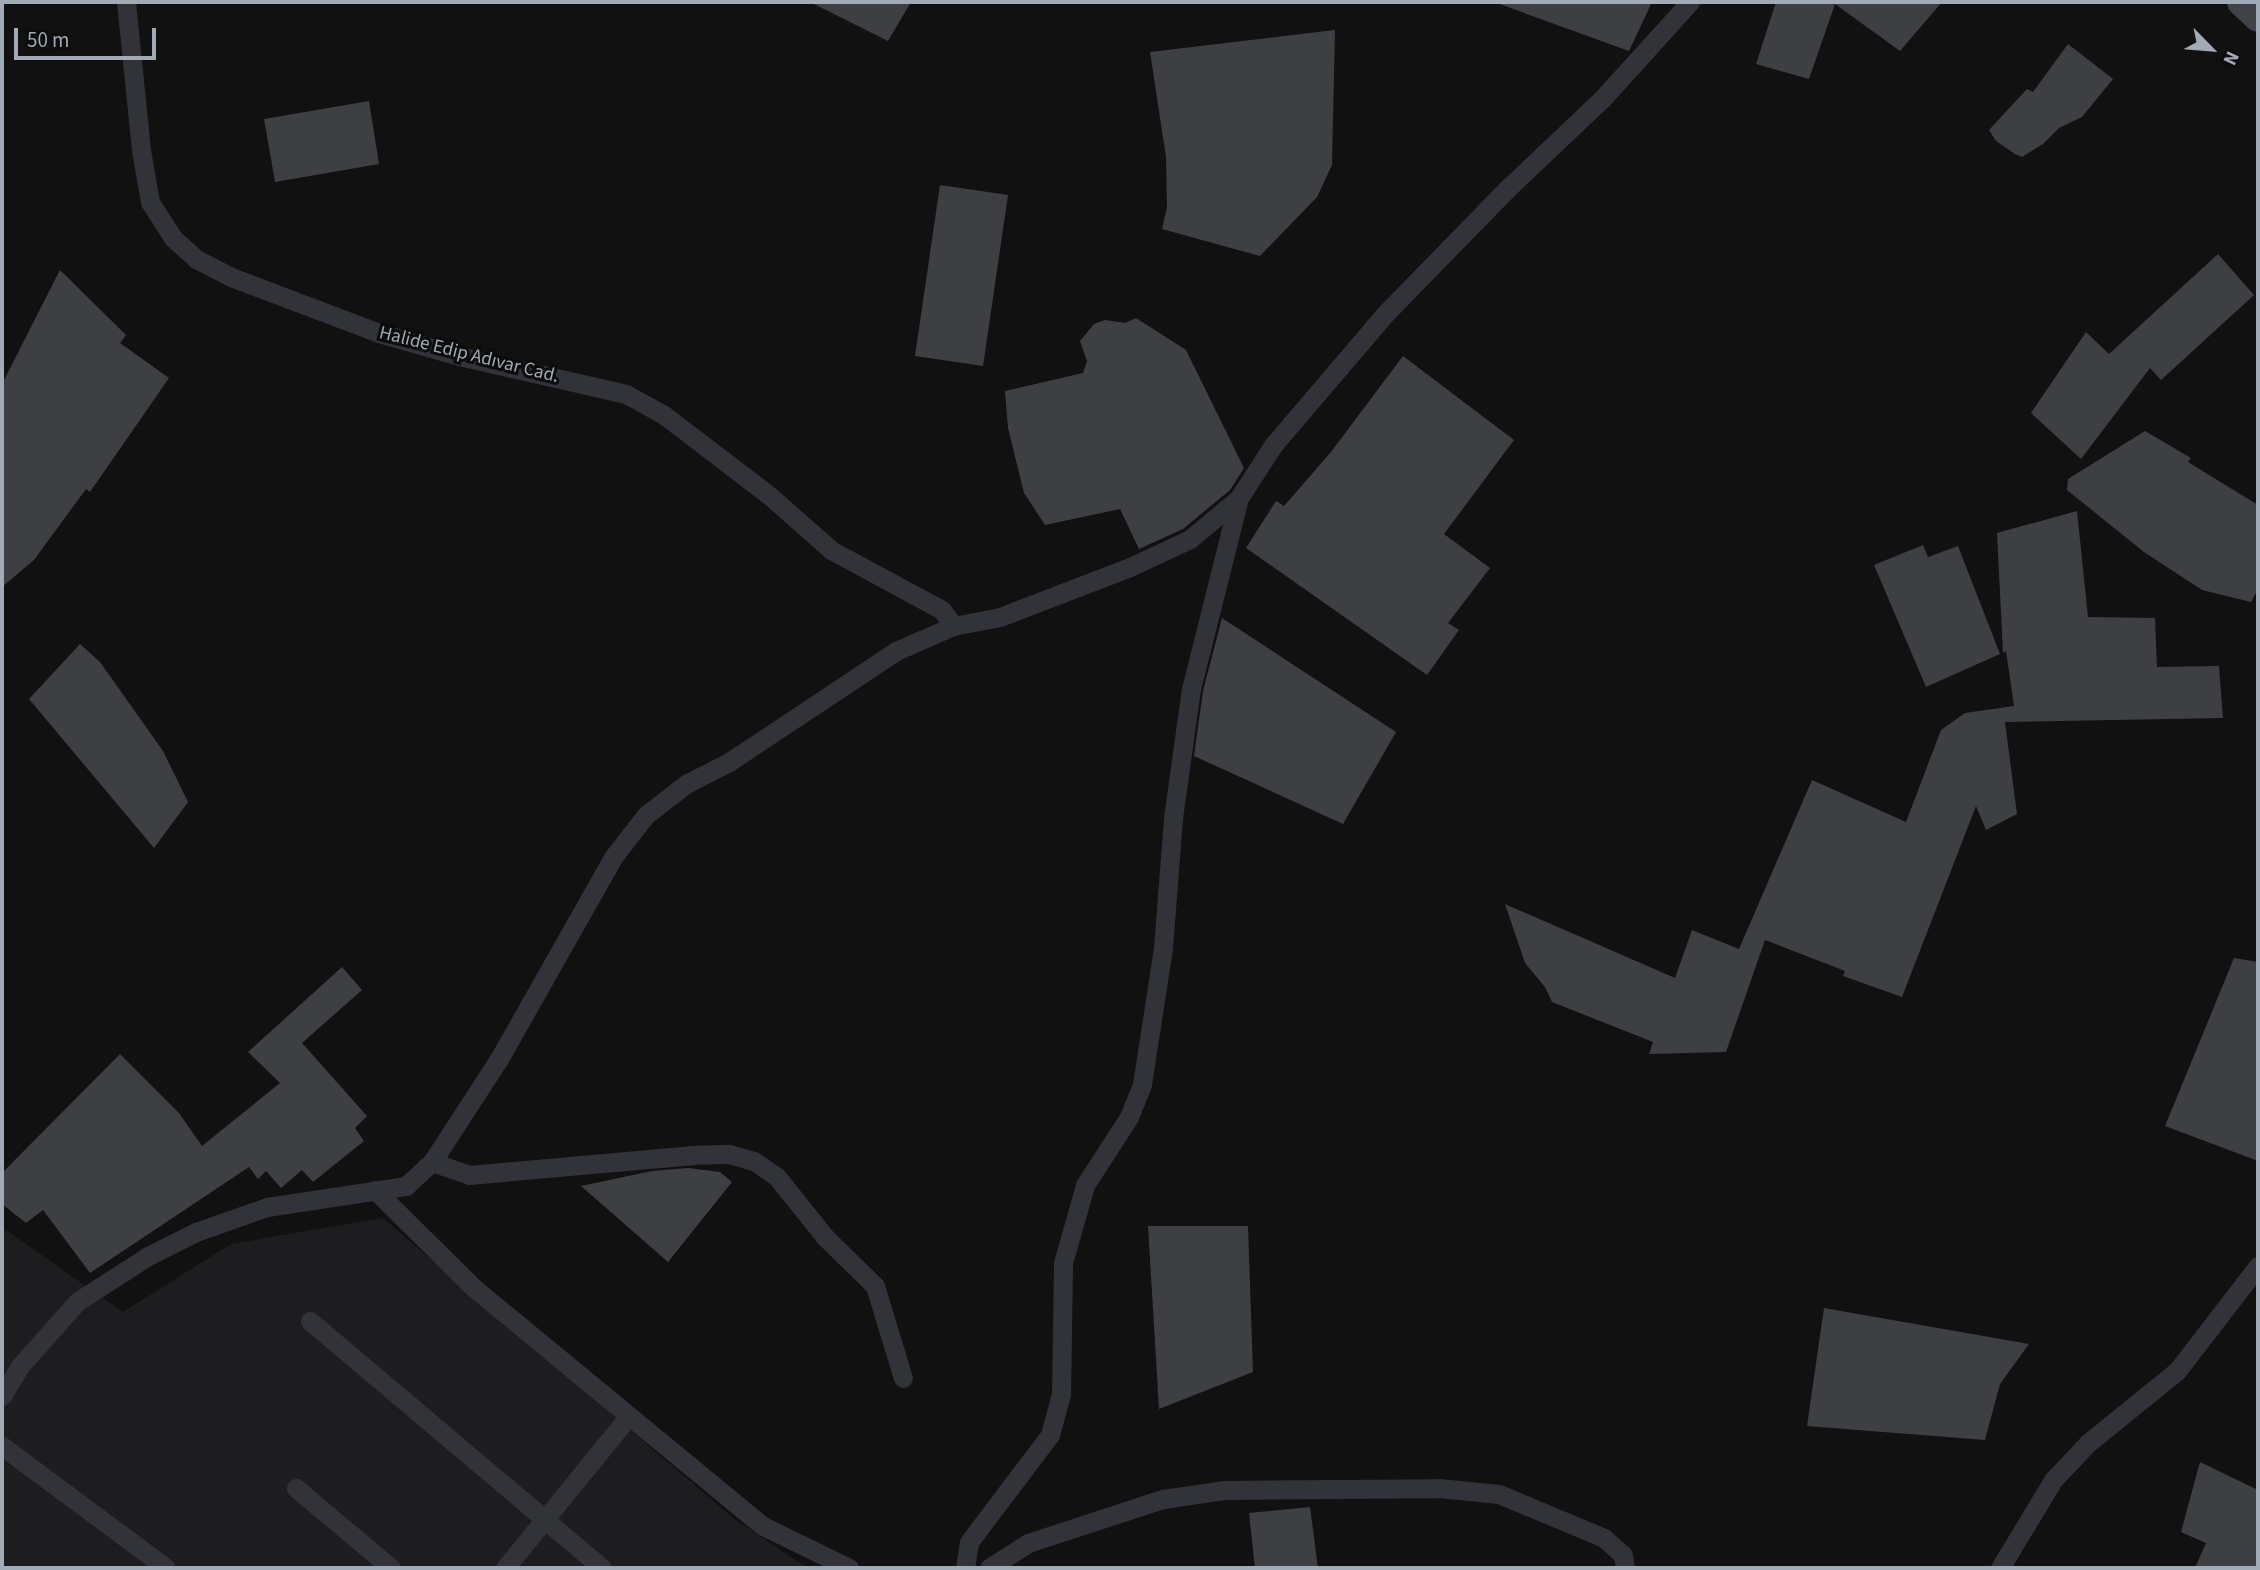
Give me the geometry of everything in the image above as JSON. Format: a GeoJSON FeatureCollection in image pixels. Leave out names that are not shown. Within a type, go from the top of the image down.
{"type":"FeatureCollection","features":[{"type":"Feature","properties":{"kind":"main road"},"geometry":{"type":"LineString","coordinates":[[2241,2],[2258,18]]}},
{"type":"Feature","properties":{"kind":"street","name":"Halide Edip Adıvar Cad."},"geometry":{"type":"LineString","coordinates":[[126,2],[141,150],[150,202],[173,238],[197,259],[231,277],[379,333],[458,356],[626,394],[664,415],[770,496],[831,551],[942,610],[953,626]]}},
{"type":"Feature","properties":{"kind":"street"},"geometry":{"type":"LineString","coordinates":[[2,1396],[20,1366],[78,1301],[148,1256],[196,1232],[267,1207],[406,1186],[432,1162],[499,1059],[614,856],[646,815],[686,785],[729,762],[896,652],[953,626],[1000,617],[1130,567],[1190,539],[1239,498],[1274,444],[1384,315],[1506,190],[1602,99],[1690,2]]}},
{"type":"Feature","properties":{"kind":"street"},"geometry":{"type":"LineString","coordinates":[[965,1568],[968,1542],[999,1498],[1051,1435],[1062,1394],[1063,1264],[1085,1185],[1129,1117],[1142,1084],[1163,948],[1173,818],[1191,689],[1239,498]]}},
{"type":"Feature","properties":{"kind":"street"},"geometry":{"type":"LineString","coordinates":[[432,1162],[469,1175],[691,1155],[729,1154],[754,1161],[777,1177],[825,1237],[875,1286],[903,1378]]}},
{"type":"Feature","properties":{"kind":"street"},"geometry":{"type":"LineString","coordinates":[[375,1190],[474,1288],[763,1526],[849,1568]]}},
{"type":"Feature","properties":{"kind":"street"},"geometry":{"type":"LineString","coordinates":[[2000,1568],[2053,1480],[2088,1443],[2177,1371],[2258,1266]]}},
{"type":"Feature","properties":{"kind":"street"},"geometry":{"type":"LineString","coordinates":[[310,1321],[602,1568]]}},
{"type":"Feature","properties":{"kind":"street"},"geometry":{"type":"LineString","coordinates":[[505,1568],[629,1416]]}},
{"type":"Feature","properties":{"kind":"street"},"geometry":{"type":"LineString","coordinates":[[2,1446],[166,1568]]}},
{"type":"Feature","properties":{"kind":"street"},"geometry":{"type":"LineString","coordinates":[[296,1488],[391,1568]]}},
{"type":"Feature","properties":{"kind":"street"},"geometry":{"type":"LineString","coordinates":[[989,1568],[1028,1543],[1163,1499],[1225,1490],[1439,1488],[1499,1494],[1604,1538],[1623,1555],[1625,1568]]}},
{"type":"Feature","properties":{"kind":"shaded area"},"geometry":{"type":"Polygon","coordinates":[[[383,1218],[733,1518],[807,1568],[2,1568],[2,1237],[6,1230],[123,1312],[231,1244],[383,1218]]]}},
{"type":"Feature","properties":{"kind":"building"},"geometry":{"type":"Polygon","coordinates":[[[810,2],[911,2],[888,41],[810,2]]]}},
{"type":"Feature","properties":{"kind":"building"},"geometry":{"type":"Polygon","coordinates":[[[1494,2],[1652,2],[1629,51],[1494,2]]]}},
{"type":"Feature","properties":{"kind":"building"},"geometry":{"type":"Polygon","coordinates":[[[1776,2],[1942,2],[1900,51],[1835,4],[1809,79],[1756,64],[1776,2]]]}},
{"type":"Feature","properties":{"kind":"building"},"geometry":{"type":"Polygon","coordinates":[[[1335,30],[1332,165],[1317,197],[1260,256],[1162,229],[1167,207],[1166,157],[1150,52],[1335,30]]]}},
{"type":"Feature","properties":{"kind":"building"},"geometry":{"type":"Polygon","coordinates":[[[2068,44],[2113,79],[2082,117],[2059,128],[2043,144],[2022,157],[2015,154],[1996,141],[1989,130],[2027,89],[2033,92],[2068,44]]]}},
{"type":"Feature","properties":{"kind":"building"},"geometry":{"type":"Polygon","coordinates":[[[369,101],[379,164],[275,182],[264,119],[369,101]]]}},
{"type":"Feature","properties":{"kind":"building"},"geometry":{"type":"Polygon","coordinates":[[[940,185],[1008,195],[983,366],[915,356],[940,185]]]}},
{"type":"Feature","properties":{"kind":"building"},"geometry":{"type":"Polygon","coordinates":[[[2218,254],[2254,295],[2161,380],[2150,368],[2081,459],[2031,413],[2086,332],[2109,354],[2218,254]]]}},
{"type":"Feature","properties":{"kind":"building"},"geometry":{"type":"Polygon","coordinates":[[[60,270],[126,335],[120,343],[169,378],[90,492],[86,489],[34,560],[2,587],[2,384],[60,270]]]}},
{"type":"Feature","properties":{"kind":"building"},"geometry":{"type":"Polygon","coordinates":[[[1136,318],[1186,350],[1244,468],[1230,490],[1183,529],[1139,549],[1120,509],[1045,525],[1024,493],[1008,428],[1005,391],[1083,373],[1087,361],[1080,341],[1094,324],[1105,320],[1125,323],[1136,318]]]}},
{"type":"Feature","properties":{"kind":"building"},"geometry":{"type":"Polygon","coordinates":[[[1403,356],[1514,440],[1444,534],[1490,568],[1448,623],[1459,630],[1427,675],[1246,548],[1276,501],[1284,506],[1331,452],[1403,356]]]}},
{"type":"Feature","properties":{"kind":"building"},"geometry":{"type":"Polygon","coordinates":[[[2145,431],[2191,458],[2188,462],[2258,505],[2258,589],[2251,602],[2202,590],[2144,552],[2067,490],[2068,479],[2145,431]]]}},
{"type":"Feature","properties":{"kind":"building"},"geometry":{"type":"Polygon","coordinates":[[[2077,511],[2088,617],[2155,618],[2157,667],[2219,666],[2223,718],[2005,722],[2017,814],[1986,830],[1976,806],[1902,997],[1843,976],[1845,971],[1765,940],[1726,1052],[1649,1054],[1653,1042],[1552,1002],[1545,987],[1525,963],[1505,904],[1675,978],[1692,930],[1739,949],[1812,780],[1906,822],[1941,730],[1965,713],[2014,706],[2006,651],[2003,653],[1997,533],[2077,511]]]}},
{"type":"Feature","properties":{"kind":"building"},"geometry":{"type":"Polygon","coordinates":[[[1923,545],[1928,557],[1958,546],[2000,654],[1926,687],[1874,565],[1923,545]]]}},
{"type":"Feature","properties":{"kind":"building"},"geometry":{"type":"Polygon","coordinates":[[[1222,618],[1396,732],[1343,824],[1194,756],[1203,691],[1222,618]]]}},
{"type":"Feature","properties":{"kind":"building"},"geometry":{"type":"Polygon","coordinates":[[[80,644],[100,662],[163,751],[188,802],[154,848],[29,699],[80,644]]]}},
{"type":"Feature","properties":{"kind":"building"},"geometry":{"type":"Polygon","coordinates":[[[2234,958],[2258,962],[2258,1161],[2165,1126],[2234,958]]]}},
{"type":"Feature","properties":{"kind":"building"},"geometry":{"type":"Polygon","coordinates":[[[342,967],[362,990],[302,1043],[367,1116],[355,1128],[364,1141],[313,1182],[302,1170],[281,1188],[266,1171],[258,1179],[249,1167],[90,1273],[43,1210],[26,1223],[2,1204],[2,1173],[120,1054],[179,1113],[202,1146],[280,1083],[248,1052],[342,967]]]}},
{"type":"Feature","properties":{"kind":"building"},"geometry":{"type":"Polygon","coordinates":[[[688,1168],[720,1172],[732,1182],[668,1262],[581,1186],[652,1171],[688,1168]]]}},
{"type":"Feature","properties":{"kind":"building"},"geometry":{"type":"Polygon","coordinates":[[[1148,1226],[1248,1226],[1253,1372],[1159,1409],[1148,1226]]]}},
{"type":"Feature","properties":{"kind":"building"},"geometry":{"type":"Polygon","coordinates":[[[1824,1308],[2029,1344],[2000,1384],[1985,1440],[1807,1426],[1824,1308]]]}},
{"type":"Feature","properties":{"kind":"building"},"geometry":{"type":"Polygon","coordinates":[[[2200,1462],[2258,1490],[2258,1568],[2195,1568],[2206,1543],[2181,1532],[2200,1462]]]}},
{"type":"Feature","properties":{"kind":"building"},"geometry":{"type":"Polygon","coordinates":[[[1310,1507],[1318,1568],[1255,1568],[1249,1513],[1310,1507]]]}}]}
